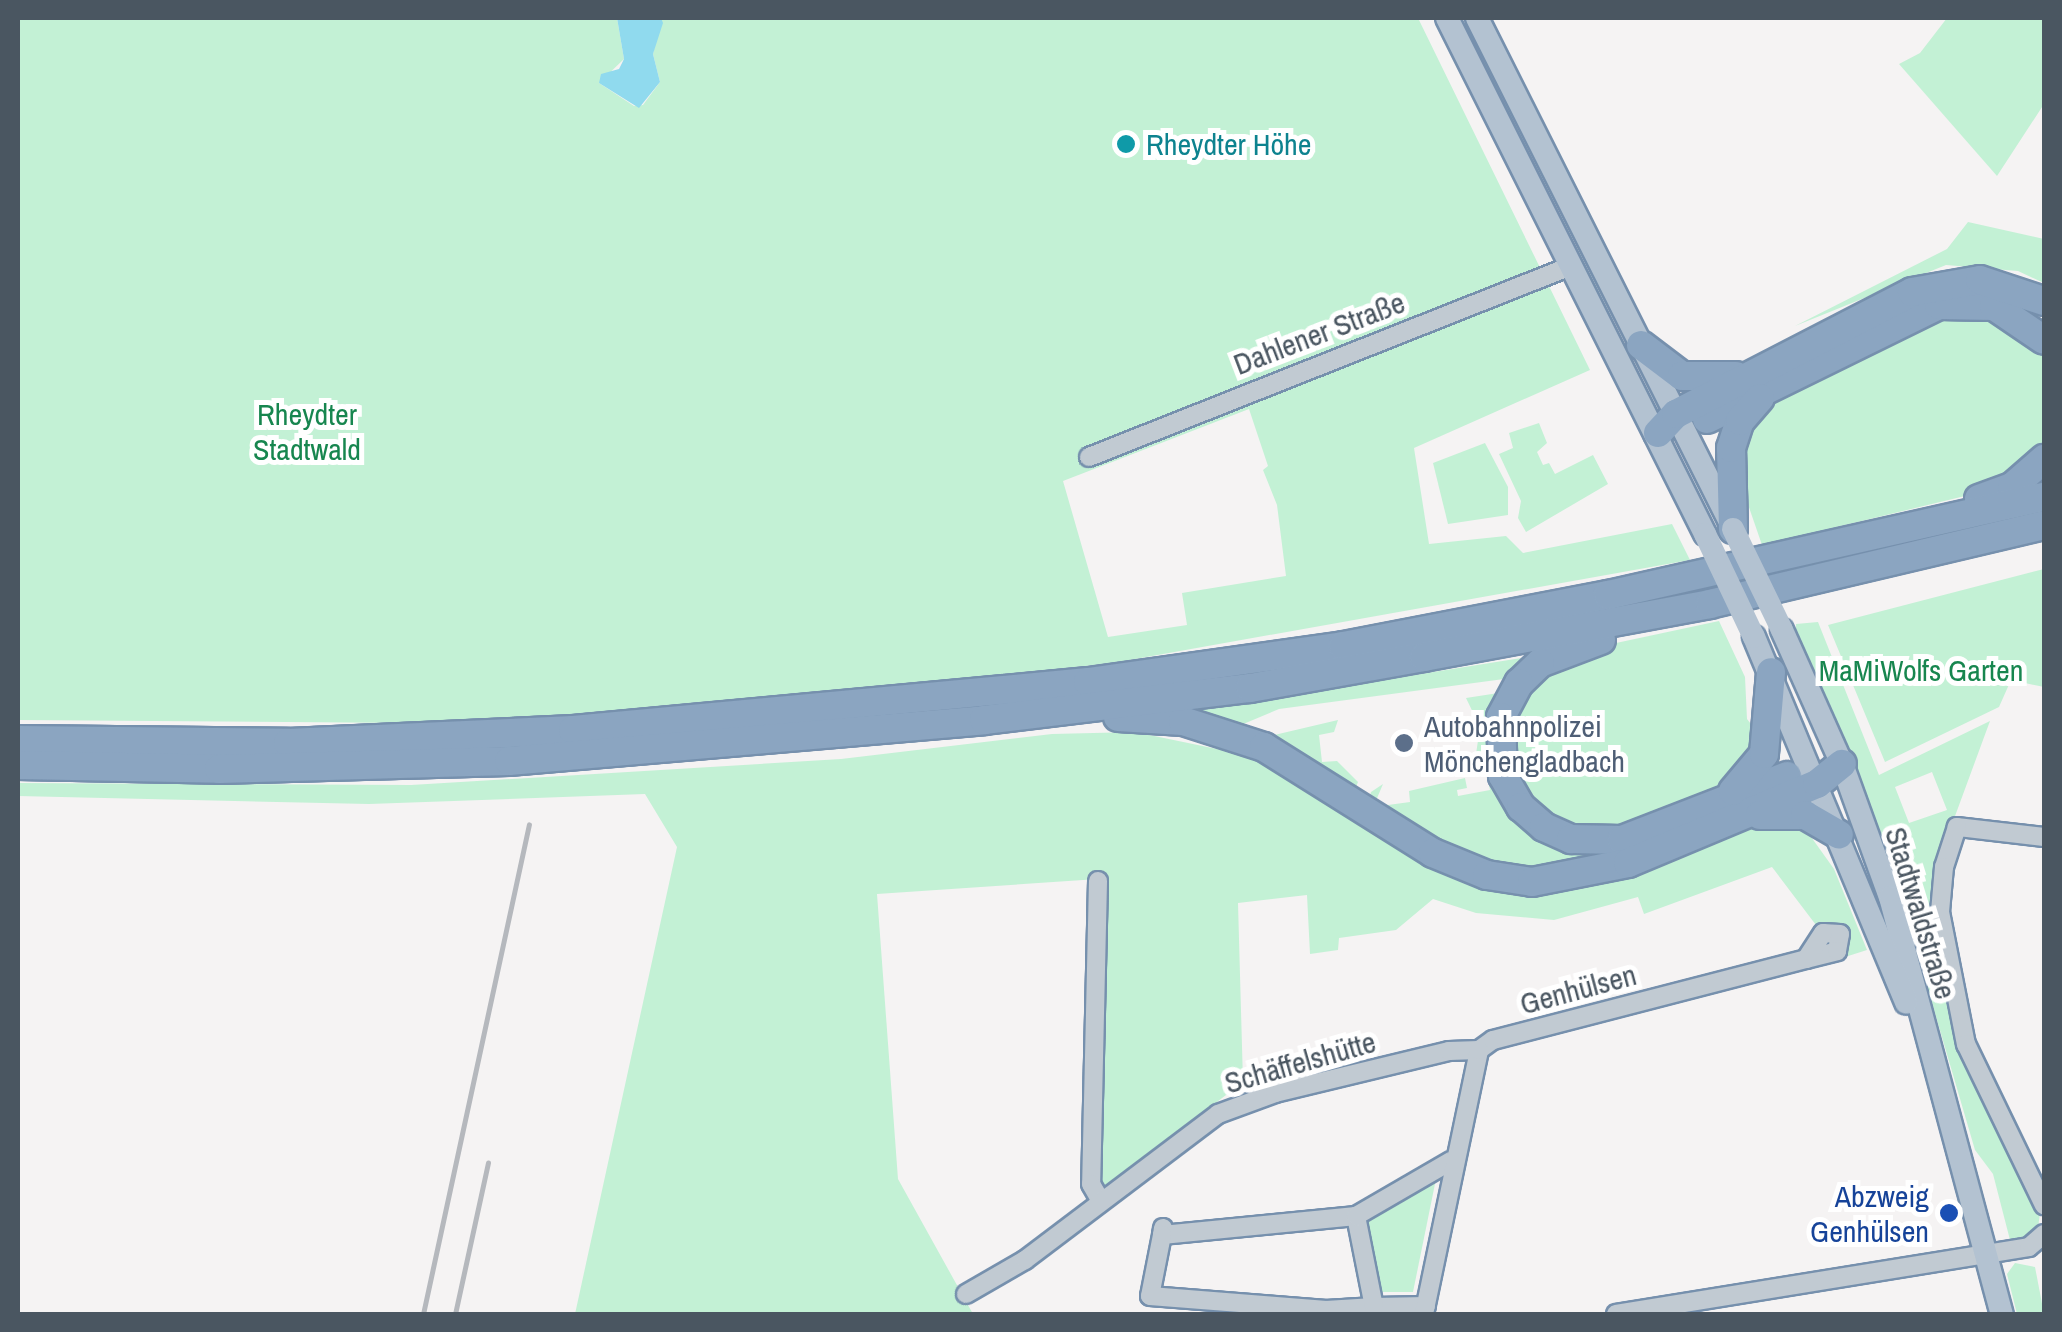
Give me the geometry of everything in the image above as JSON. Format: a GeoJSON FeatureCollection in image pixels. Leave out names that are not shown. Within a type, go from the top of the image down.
{"type":"FeatureCollection","features":[{"type":"Feature","properties":{"kind":"highway"},"geometry":{"type":"LineString","coordinates":[[1673,426],[1933,286],[1980,280],[2044,301]]}},
{"type":"Feature","properties":{"kind":"highway"},"geometry":{"type":"LineString","coordinates":[[1642,345],[1672,371],[1694,379],[1771,375],[1939,304],[1994,306],[2044,340]]}},
{"type":"Feature","properties":{"kind":"highway"},"geometry":{"type":"LineString","coordinates":[[1719,531],[1733,437],[1771,375]]}},
{"type":"Feature","properties":{"kind":"highway"},"geometry":{"type":"LineString","coordinates":[[1826,549],[1911,516],[1998,493],[2044,458]]}},
{"type":"Feature","properties":{"kind":"highway"},"geometry":{"type":"LineString","coordinates":[[18,740],[270,743],[462,736],[948,698],[1343,646],[1826,549],[2044,497]]}},
{"type":"Feature","properties":{"kind":"highway"},"geometry":{"type":"LineString","coordinates":[[18,765],[219,769],[509,761],[984,720],[1250,688],[1710,604],[2044,526]]}},
{"type":"Feature","properties":{"kind":"highway"},"geometry":{"type":"LineString","coordinates":[[1710,604],[1540,663],[1518,683],[1502,718],[1503,776],[1522,807],[1544,827],[1572,839],[1606,842],[1660,828],[1842,764]]}},
{"type":"Feature","properties":{"kind":"highway"},"geometry":{"type":"LineString","coordinates":[[1660,828],[1734,790],[1756,770],[1769,734],[1771,672]]}},
{"type":"Feature","properties":{"kind":"highway"},"geometry":{"type":"LineString","coordinates":[[984,720],[1140,717],[1217,730],[1292,760],[1433,853],[1510,880],[1583,876],[1711,829],[1813,776]]}},
{"type":"Feature","properties":{"kind":"highway"},"geometry":{"type":"LineString","coordinates":[[1711,829],[1786,812],[1816,818],[1838,836]]}},
{"type":"Feature","properties":{"kind":"main road"},"geometry":{"type":"LineString","coordinates":[[1447,18],[1571,266],[1673,426]]}},
{"type":"Feature","properties":{"kind":"main road"},"geometry":{"type":"LineString","coordinates":[[1478,18],[1642,345],[1719,531]]}},
{"type":"Feature","properties":{"kind":"main road","name":"Stadtwaldstraße"},"geometry":{"type":"LineString","coordinates":[[1719,531],[1782,630],[1842,764],[1890,896],[1936,1082],[2002,1314]]}},
{"type":"Feature","properties":{"kind":"main road","name":"Stadtwaldstraße"},"geometry":{"type":"LineString","coordinates":[[1719,531],[1754,637],[1936,1082]]}},
{"type":"Feature","properties":{"kind":"street","name":"Dahlener Straße"},"geometry":{"type":"LineString","coordinates":[[1088,457],[1571,266]]}},
{"type":"Feature","properties":{"kind":"street","name":"Stadtwaldstraße"},"geometry":{"type":"LineString","coordinates":[[2044,837],[1957,827],[1944,868],[1940,912],[1954,1000],[1971,1058],[2044,1205]]}},
{"type":"Feature","properties":{"kind":"street"},"geometry":{"type":"LineString","coordinates":[[1098,882],[1091,1184],[1102,1201]]}},
{"type":"Feature","properties":{"kind":"street","name":"Genhülsen"},"geometry":{"type":"LineString","coordinates":[[1478,1050],[1493,1040],[1806,959]]}},
{"type":"Feature","properties":{"kind":"street","name":"Schäffelshütte"},"geometry":{"type":"LineString","coordinates":[[966,1294],[1025,1260],[1218,1114],[1246,1103],[1449,1050],[1478,1050]]}},
{"type":"Feature","properties":{"kind":"street"},"geometry":{"type":"LineString","coordinates":[[1451,1161],[1356,1216],[1162,1232],[1150,1296],[1425,1310],[1451,1161],[1478,1050]]}},
{"type":"Feature","properties":{"kind":"street"},"geometry":{"type":"LineString","coordinates":[[1356,1216],[1374,1307]]}},
{"type":"Feature","properties":{"kind":"street"},"geometry":{"type":"LineString","coordinates":[[1616,1314],[2029,1247],[2044,1234]]}},
{"type":"Feature","properties":{"kind":"green space","name":"Rheydter Stadtwald"},"geometry":{"type":"Polygon","coordinates":[[[18,18],[617,18],[624,59],[599,83],[634,106],[643,105],[660,82],[653,54],[661,18],[1418,18],[1590,370],[1414,448],[1429,544],[1506,536],[1523,553],[1672,524],[1690,560],[1113,663],[546,724],[18,720],[18,18]],[[1249,409],[1063,481],[1108,637],[1187,625],[1182,593],[1286,576],[1277,505],[1263,470],[1268,466],[1249,409]]]}},
{"type":"Feature","properties":{"kind":"green space"},"geometry":{"type":"Polygon","coordinates":[[[1947,18],[2044,18],[2044,104],[1997,176],[1899,64],[1920,53],[1947,18]]]}},
{"type":"Feature","properties":{"kind":"green space"},"geometry":{"type":"Polygon","coordinates":[[[1968,222],[2044,239],[2044,283],[2018,271],[1946,265],[1795,326],[1947,249],[1968,222]]]}},
{"type":"Feature","properties":{"kind":"green space"},"geometry":{"type":"Polygon","coordinates":[[[1962,312],[1992,316],[2044,357],[2044,443],[2025,465],[1965,496],[1762,545],[1742,487],[1747,424],[1789,389],[1898,332],[1962,312]]]}},
{"type":"Feature","properties":{"kind":"green space"},"geometry":{"type":"Polygon","coordinates":[[[1539,423],[1547,443],[1537,452],[1543,465],[1549,463],[1555,474],[1593,455],[1608,484],[1526,532],[1518,518],[1521,501],[1499,454],[1513,448],[1509,433],[1539,423]]]}},
{"type":"Feature","properties":{"kind":"green space"},"geometry":{"type":"Polygon","coordinates":[[[1485,443],[1508,487],[1508,515],[1448,524],[1433,463],[1485,443]]]}},
{"type":"Feature","properties":{"kind":"green space","name":"MaMiWolfs Garten"},"geometry":{"type":"Polygon","coordinates":[[[2044,569],[2044,687],[2011,680],[1999,707],[1885,762],[1828,625],[2044,569]]]}},
{"type":"Feature","properties":{"kind":"green space"},"geometry":{"type":"Polygon","coordinates":[[[1719,621],[1745,677],[1747,719],[1764,741],[1728,788],[1619,828],[1576,829],[1536,809],[1511,764],[1509,734],[1521,697],[1545,671],[1588,649],[1719,621]]]}},
{"type":"Feature","properties":{"kind":"green space"},"geometry":{"type":"Polygon","coordinates":[[[1818,622],[1879,775],[1990,721],[1951,827],[1936,927],[1925,928],[1940,953],[1975,1082],[2041,1207],[2037,1234],[2020,1242],[2010,1240],[1993,1174],[1975,1150],[1889,856],[1796,639],[1796,624],[1818,622]],[[1932,772],[1895,787],[1909,823],[1947,810],[1932,772]]]}},
{"type":"Feature","properties":{"kind":"green space"},"geometry":{"type":"Polygon","coordinates":[[[1540,655],[1504,679],[1279,709],[1229,730],[1158,716],[1540,655]]]}},
{"type":"Feature","properties":{"kind":"green space"},"geometry":{"type":"Polygon","coordinates":[[[1505,692],[1493,757],[1476,754],[1480,727],[1466,698],[1505,692]]]}},
{"type":"Feature","properties":{"kind":"green space"},"geometry":{"type":"Polygon","coordinates":[[[1338,720],[1334,732],[1319,735],[1322,762],[1337,761],[1358,782],[1354,792],[1257,739],[1338,720]]]}},
{"type":"Feature","properties":{"kind":"green space"},"geometry":{"type":"Polygon","coordinates":[[[1135,732],[1246,755],[1290,774],[1435,868],[1517,892],[1581,887],[1744,827],[1799,820],[1834,869],[1867,950],[1845,957],[1839,926],[1819,929],[1772,867],[1644,914],[1638,897],[1554,920],[1476,913],[1433,899],[1396,930],[1339,938],[1338,950],[1310,954],[1307,895],[1238,903],[1243,1082],[1106,1187],[1094,1179],[1098,879],[877,894],[898,1179],[973,1314],[575,1314],[677,847],[645,794],[369,804],[18,796],[18,783],[411,785],[841,759],[1052,734],[1135,732]]]}},
{"type":"Feature","properties":{"kind":"green space"},"geometry":{"type":"Polygon","coordinates":[[[1475,771],[1496,777],[1510,803],[1622,845],[1576,873],[1471,865],[1375,803],[1410,802],[1409,791],[1465,778],[1467,788],[1457,790],[1458,796],[1490,790],[1487,775],[1475,771]]]}},
{"type":"Feature","properties":{"kind":"green space"},"geometry":{"type":"Polygon","coordinates":[[[1383,784],[1375,803],[1369,799],[1371,792],[1383,784]]]}},
{"type":"Feature","properties":{"kind":"green space"},"geometry":{"type":"Polygon","coordinates":[[[1436,1179],[1413,1292],[1381,1292],[1366,1221],[1436,1179]]]}},
{"type":"Feature","properties":{"kind":"green space"},"geometry":{"type":"Polygon","coordinates":[[[2015,1263],[2035,1267],[2044,1314],[2017,1314],[2007,1274],[2015,1263]]]}},
{"type":"Feature","properties":{"kind":"water"},"geometry":{"type":"Polygon","coordinates":[[[617,18],[661,18],[663,23],[653,54],[660,82],[639,108],[599,83],[601,74],[619,69],[624,59],[617,18]]]}},
{"type":"Feature","properties":{"kind":"railway"},"geometry":{"type":"LineString","coordinates":[[423,1314],[529,824]]}},
{"type":"Feature","properties":{"kind":"railway"},"geometry":{"type":"LineString","coordinates":[[455,1314],[488,1163]]}},
{"type":"Feature","properties":{"kind":"place","name":"Rheydter Höhe"},"geometry":{"type":"Point","coordinates":[1126,144]}},
{"type":"Feature","properties":{"kind":"place","name":"Autobahnpolizei Mönchengladbach"},"geometry":{"type":"Point","coordinates":[1404,743]}},
{"type":"Feature","properties":{"kind":"place","name":"Abzweig Genhülsen"},"geometry":{"type":"Point","coordinates":[1949,1213]}}]}
